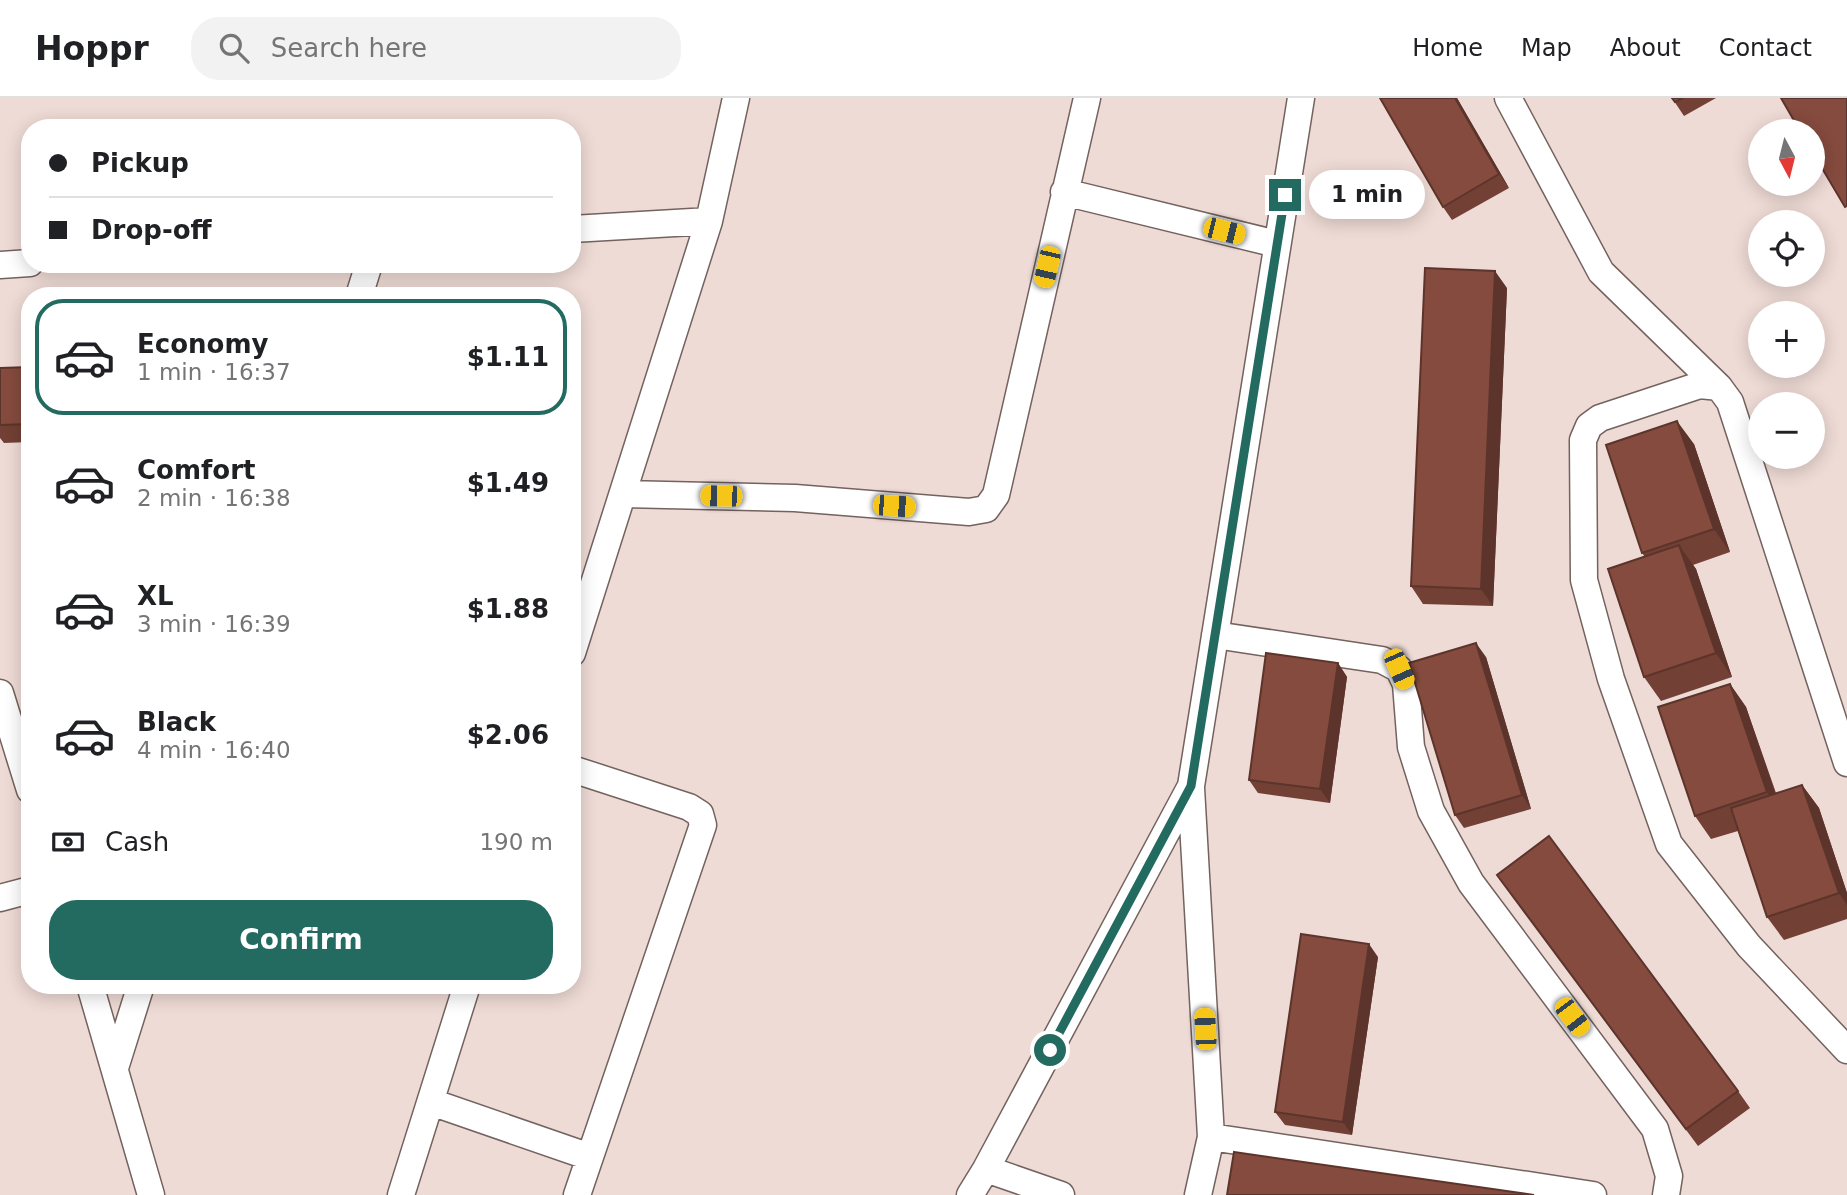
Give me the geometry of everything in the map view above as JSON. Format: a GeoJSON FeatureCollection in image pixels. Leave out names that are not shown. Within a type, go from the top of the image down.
{"type":"FeatureCollection","features":[{"type":"Feature","properties":{"kind":"street"},"geometry":{"type":"LineString","coordinates":[[581,625],[709,221],[736,98]]}},
{"type":"Feature","properties":{"kind":"street"},"geometry":{"type":"LineString","coordinates":[[623,494],[795,498],[969,512],[986,509],[996,495],[1087,98]]}},
{"type":"Feature","properties":{"kind":"street"},"geometry":{"type":"LineString","coordinates":[[1198,1195],[1211,1137],[1191,786],[1301,98]]}},
{"type":"Feature","properties":{"kind":"street"},"geometry":{"type":"LineString","coordinates":[[1508,98],[1601,272],[1719,387],[1730,402],[1847,763]]}},
{"type":"Feature","properties":{"kind":"street"},"geometry":{"type":"LineString","coordinates":[[1064,192],[1277,244]]}},
{"type":"Feature","properties":{"kind":"street"},"geometry":{"type":"LineString","coordinates":[[581,228],[709,221]]}},
{"type":"Feature","properties":{"kind":"street"},"geometry":{"type":"LineString","coordinates":[[0,265],[21,264]]}},
{"type":"Feature","properties":{"kind":"street"},"geometry":{"type":"LineString","coordinates":[[1719,387],[1699,385],[1600,418],[1589,426],[1583,440],[1584,580],[1611,679],[1669,844],[1749,946],[1847,1050]]}},
{"type":"Feature","properties":{"kind":"street"},"geometry":{"type":"LineString","coordinates":[[1215,635],[1382,660],[1399,669],[1406,684],[1411,747],[1431,811],[1471,883],[1656,1129],[1669,1177],[1666,1195]]}},
{"type":"Feature","properties":{"kind":"street"},"geometry":{"type":"LineString","coordinates":[[0,693],[21,761]]}},
{"type":"Feature","properties":{"kind":"street"},"geometry":{"type":"LineString","coordinates":[[577,1195],[703,825],[700,814],[689,807],[581,772]]}},
{"type":"Feature","properties":{"kind":"street"},"geometry":{"type":"LineString","coordinates":[[970,1195],[1191,786]]}},
{"type":"Feature","properties":{"kind":"street"},"geometry":{"type":"LineString","coordinates":[[0,898],[21,892]]}},
{"type":"Feature","properties":{"kind":"street"},"geometry":{"type":"LineString","coordinates":[[93,994],[151,1195]]}},
{"type":"Feature","properties":{"kind":"street"},"geometry":{"type":"LineString","coordinates":[[115,1068],[138,994]]}},
{"type":"Feature","properties":{"kind":"street"},"geometry":{"type":"LineString","coordinates":[[401,1195],[464,994]]}},
{"type":"Feature","properties":{"kind":"street"},"geometry":{"type":"LineString","coordinates":[[430,1102],[590,1157]]}},
{"type":"Feature","properties":{"kind":"street"},"geometry":{"type":"LineString","coordinates":[[1211,1137],[1593,1195]]}},
{"type":"Feature","properties":{"kind":"street"},"geometry":{"type":"LineString","coordinates":[[986,1169],[1061,1195]]}},
{"type":"Feature","properties":{"kind":"building"},"geometry":{"type":"Polygon","coordinates":[[[1380,98],[1455,98],[1499,174],[1443,207],[1380,98]]]}},
{"type":"Feature","properties":{"kind":"building"},"geometry":{"type":"Polygon","coordinates":[[[1781,98],[1847,98],[1847,206],[1845,207],[1825,173],[1825,119],[1793,119],[1781,98]]]}},
{"type":"Feature","properties":{"kind":"building"},"geometry":{"type":"Polygon","coordinates":[[[1425,268],[1495,271],[1481,589],[1411,586],[1425,268]]]}},
{"type":"Feature","properties":{"kind":"building"},"geometry":{"type":"Polygon","coordinates":[[[21,367],[21,424],[0,425],[0,368],[21,367]]]}},
{"type":"Feature","properties":{"kind":"building"},"geometry":{"type":"Polygon","coordinates":[[[1677,421],[1714,529],[1642,553],[1606,445],[1677,421]]]}},
{"type":"Feature","properties":{"kind":"building"},"geometry":{"type":"Polygon","coordinates":[[[1679,545],[1716,653],[1644,677],[1608,569],[1679,545]]]}},
{"type":"Feature","properties":{"kind":"building"},"geometry":{"type":"Polygon","coordinates":[[[1476,643],[1522,795],[1455,815],[1409,663],[1476,643]]]}},
{"type":"Feature","properties":{"kind":"building"},"geometry":{"type":"Polygon","coordinates":[[[1266,653],[1338,663],[1320,789],[1249,780],[1266,653]]]}},
{"type":"Feature","properties":{"kind":"building"},"geometry":{"type":"Polygon","coordinates":[[[1730,684],[1767,792],[1695,816],[1658,707],[1730,684]]]}},
{"type":"Feature","properties":{"kind":"building"},"geometry":{"type":"Polygon","coordinates":[[[1802,785],[1839,893],[1767,917],[1731,808],[1802,785]]]}},
{"type":"Feature","properties":{"kind":"building"},"geometry":{"type":"Polygon","coordinates":[[[1549,836],[1738,1091],[1686,1129],[1497,875],[1549,836]]]}},
{"type":"Feature","properties":{"kind":"building"},"geometry":{"type":"Polygon","coordinates":[[[1301,934],[1369,944],[1343,1122],[1275,1112],[1301,934]]]}},
{"type":"Feature","properties":{"kind":"building"},"geometry":{"type":"Polygon","coordinates":[[[1234,1152],[1534,1195],[1227,1195],[1234,1152]]]}},
{"type":"Feature","properties":{"kind":"route"},"geometry":{"type":"LineString","coordinates":[[1050,1050],[1191,786],[1285,195]]}}]}
